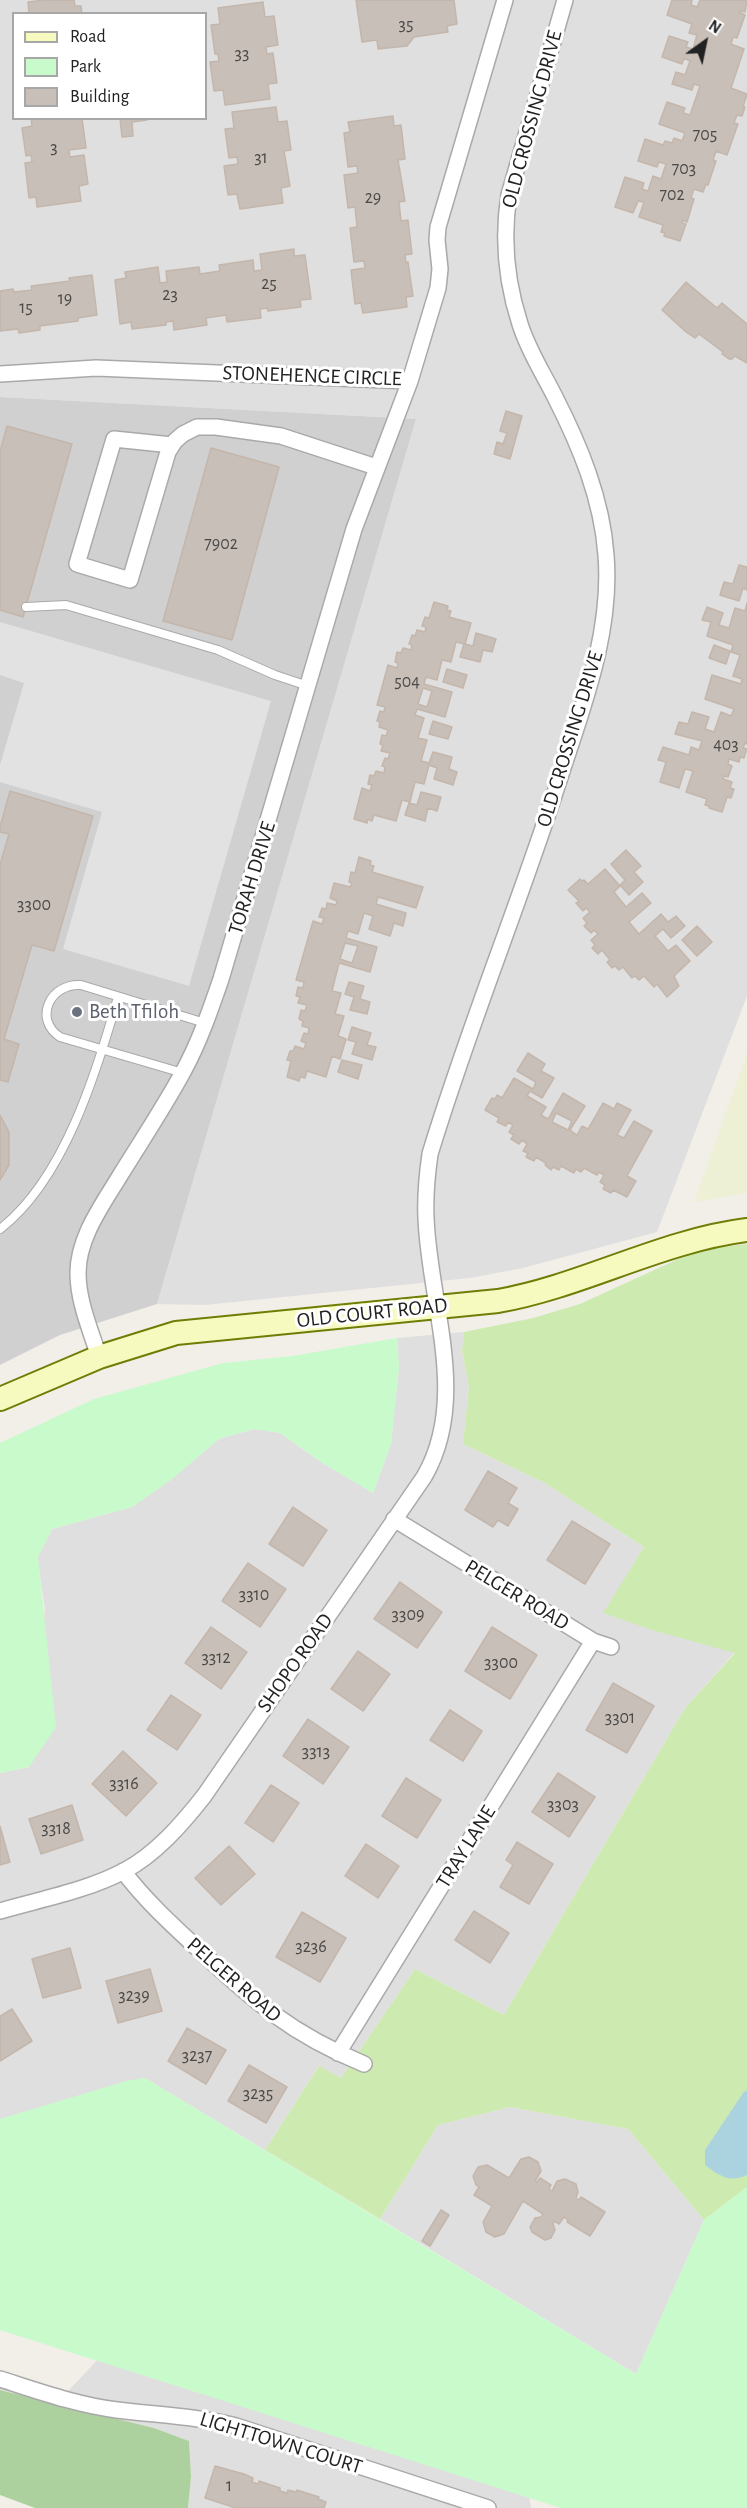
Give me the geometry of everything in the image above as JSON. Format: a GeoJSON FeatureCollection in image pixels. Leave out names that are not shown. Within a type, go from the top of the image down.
{"type":"FeatureCollection","features":[{"type":"Feature","properties":{"kind":"main road","name":"OLD COURT ROAD"},"geometry":{"type":"LineString","coordinates":[[0,1399],[99,1357],[176,1333],[437,1307],[532,1295],[678,1244],[747,1230]]}},
{"type":"Feature","properties":{"kind":"street","name":"STONEHENGE CIRCLE"},"geometry":{"type":"LineString","coordinates":[[0,374],[96,368],[410,381],[438,288],[441,269],[437,240],[438,227],[505,0]]}},
{"type":"Feature","properties":{"kind":"street","name":"OLD CROSSING DRIVE"},"geometry":{"type":"LineString","coordinates":[[437,1307],[426,1220],[425,1186],[430,1154],[554,797],[591,683],[607,596],[602,520],[592,486],[579,448],[520,326],[510,290],[506,258],[504,225],[509,195],[565,0]]}},
{"type":"Feature","properties":{"kind":"street","name":"TORAH DRIVE"},"geometry":{"type":"LineString","coordinates":[[99,1357],[82,1302],[78,1274],[87,1233],[183,1073],[206,1023],[265,834],[354,529],[410,381]]}},
{"type":"Feature","properties":{"kind":"street"},"geometry":{"type":"LineString","coordinates":[[172,446],[114,439],[77,564],[130,580],[168,452],[183,434],[197,427],[216,427],[281,436],[376,467]]}},
{"type":"Feature","properties":{"kind":"street","name":"SHOPO ROAD"},"geometry":{"type":"LineString","coordinates":[[0,1911],[95,1884],[123,1871],[142,1860],[183,1823],[204,1796],[429,1468],[441,1438],[446,1389],[437,1307]]}},
{"type":"Feature","properties":{"kind":"street","name":"PELGER ROAD"},"geometry":{"type":"LineString","coordinates":[[394,1519],[593,1641],[611,1647]]}},
{"type":"Feature","properties":{"kind":"street","name":"TRAY LANE"},"geometry":{"type":"LineString","coordinates":[[338,2053],[593,1641]]}},
{"type":"Feature","properties":{"kind":"street","name":"PELGER ROAD"},"geometry":{"type":"LineString","coordinates":[[123,1871],[143,1898],[242,1990],[278,2019],[338,2053],[364,2064]]}},
{"type":"Feature","properties":{"kind":"street","name":"LIGHTTOWN COURT"},"geometry":{"type":"LineString","coordinates":[[0,2379],[69,2400],[115,2409],[198,2417],[236,2426],[488,2508]]}},
{"type":"Feature","properties":{"kind":"lane"},"geometry":{"type":"LineString","coordinates":[[26,607],[66,605],[218,650],[275,675],[308,686]]}},
{"type":"Feature","properties":{"kind":"lane"},"geometry":{"type":"LineString","coordinates":[[183,1073],[60,1037],[51,1031],[47,1022],[48,1007],[58,990],[70,984],[81,985],[206,1023]]}},
{"type":"Feature","properties":{"kind":"lane"},"geometry":{"type":"LineString","coordinates":[[0,1229],[24,1205],[57,1156],[93,1083],[118,997]]}},
{"type":"Feature","properties":{"kind":"shaded area"},"geometry":{"type":"Polygon","coordinates":[[[0,0],[747,0],[747,996],[657,1232],[523,1268],[470,1278],[205,1305],[157,1304],[416,419],[0,397],[0,0]]]}},
{"type":"Feature","properties":{"kind":"shaded area"},"geometry":{"type":"Polygon","coordinates":[[[0,397],[416,419],[157,1304],[60,1335],[0,1365],[0,397]]]}},
{"type":"Feature","properties":{"kind":"shaded area"},"geometry":{"type":"Polygon","coordinates":[[[0,622],[271,701],[189,986],[63,949],[102,812],[0,782],[0,765],[24,683],[0,675],[0,622]]]}},
{"type":"Feature","properties":{"kind":"shaded area"},"geometry":{"type":"Polygon","coordinates":[[[464,1332],[462,1351],[469,1387],[463,1444],[545,1483],[644,1547],[604,1613],[735,1652],[685,1708],[504,2015],[415,1969],[341,2078],[318,2067],[265,2150],[145,2078],[0,2119],[0,1773],[29,1767],[45,1609],[37,1557],[52,1529],[132,1507],[171,1479],[219,1439],[254,1429],[280,1433],[321,1462],[373,1493],[391,1444],[399,1367],[397,1338],[464,1332]]]}},
{"type":"Feature","properties":{"kind":"shaded area"},"geometry":{"type":"Polygon","coordinates":[[[510,2107],[628,2129],[704,2220],[636,2374],[380,2219],[438,2125],[510,2107]]]}},
{"type":"Feature","properties":{"kind":"shaded area"},"geometry":{"type":"Polygon","coordinates":[[[106,2351],[523,2459],[531,2508],[188,2508],[191,2477],[189,2441],[154,2428],[0,2390],[0,2371],[68,2391],[106,2351]]]}},
{"type":"Feature","properties":{"kind":"green space"},"geometry":{"type":"Polygon","coordinates":[[[747,1053],[747,1193],[694,1202],[747,1053]]]}},
{"type":"Feature","properties":{"kind":"green space"},"geometry":{"type":"Polygon","coordinates":[[[747,1244],[747,2187],[704,2220],[628,2129],[510,2107],[438,2125],[380,2219],[265,2150],[319,2066],[341,2078],[415,1969],[504,2015],[685,1708],[735,1653],[652,1630],[603,1613],[644,1547],[545,1483],[463,1444],[469,1387],[462,1351],[464,1332],[533,1318],[580,1304],[698,1250],[747,1244]]]}},
{"type":"Feature","properties":{"kind":"green space"},"geometry":{"type":"Polygon","coordinates":[[[397,1338],[399,1367],[391,1444],[373,1493],[321,1462],[280,1433],[254,1429],[219,1439],[171,1480],[132,1507],[52,1529],[38,1557],[56,1727],[29,1767],[0,1773],[0,1443],[94,1399],[223,1363],[292,1356],[397,1338]]]}},
{"type":"Feature","properties":{"kind":"green space"},"geometry":{"type":"Polygon","coordinates":[[[145,2078],[636,2374],[704,2220],[747,2187],[747,2508],[561,2508],[0,2330],[0,2119],[126,2081],[145,2078]]]}},
{"type":"Feature","properties":{"kind":"green space"},"geometry":{"type":"Polygon","coordinates":[[[0,2390],[154,2428],[189,2441],[191,2477],[188,2508],[35,2508],[0,2495],[0,2390]]]}},
{"type":"Feature","properties":{"kind":"water"},"geometry":{"type":"Polygon","coordinates":[[[747,2090],[747,2175],[735,2178],[725,2177],[705,2165],[705,2150],[747,2090]]]}},
{"type":"Feature","properties":{"kind":"building"},"geometry":{"type":"Polygon","coordinates":[[[74,0],[75,6],[81,6],[82,12],[29,12],[28,2],[74,0]]]}},
{"type":"Feature","properties":{"kind":"building"},"geometry":{"type":"Polygon","coordinates":[[[356,0],[454,0],[457,24],[447,26],[448,32],[414,37],[407,46],[378,49],[377,40],[362,42],[356,0]]]}},
{"type":"Feature","properties":{"kind":"building"},"geometry":{"type":"Polygon","coordinates":[[[672,0],[692,0],[691,5],[697,7],[700,0],[747,0],[745,12],[740,11],[745,15],[737,38],[733,37],[731,44],[744,49],[731,88],[747,94],[743,107],[745,107],[742,116],[737,115],[734,123],[738,124],[727,155],[716,151],[713,160],[716,161],[708,185],[706,184],[703,192],[694,189],[691,198],[694,199],[687,222],[683,220],[682,223],[686,224],[680,241],[664,236],[665,233],[661,232],[663,225],[639,217],[644,202],[638,201],[633,213],[615,207],[625,177],[644,183],[642,189],[648,191],[653,176],[661,179],[666,164],[659,162],[657,167],[638,161],[645,139],[663,145],[665,141],[672,143],[674,138],[682,141],[685,133],[659,124],[667,102],[685,108],[683,113],[690,115],[700,86],[694,84],[692,90],[672,84],[676,72],[685,75],[690,61],[684,58],[682,64],[662,57],[669,36],[688,42],[686,47],[693,49],[697,35],[689,33],[692,24],[667,15],[672,0]]]}},
{"type":"Feature","properties":{"kind":"building"},"geometry":{"type":"Polygon","coordinates":[[[263,2],[265,17],[274,16],[278,45],[266,47],[267,54],[273,53],[277,83],[268,84],[270,99],[225,105],[223,90],[214,91],[210,62],[219,61],[218,54],[215,54],[211,25],[220,24],[218,8],[263,2]]]}},
{"type":"Feature","properties":{"kind":"building"},"geometry":{"type":"Polygon","coordinates":[[[276,107],[278,122],[287,121],[291,150],[284,151],[290,186],[281,188],[283,203],[240,209],[237,194],[228,195],[224,166],[238,164],[237,157],[229,158],[225,129],[234,128],[232,112],[276,107]]]}},
{"type":"Feature","properties":{"kind":"building"},"geometry":{"type":"Polygon","coordinates":[[[393,116],[394,126],[401,125],[405,159],[398,160],[405,201],[399,202],[401,221],[408,220],[412,254],[405,255],[413,296],[406,297],[407,307],[363,313],[361,303],[355,304],[351,270],[365,268],[364,261],[354,262],[350,228],[357,227],[355,207],[348,208],[344,175],[358,173],[357,166],[348,167],[344,133],[350,132],[348,122],[393,116]]]}},
{"type":"Feature","properties":{"kind":"building"},"geometry":{"type":"Polygon","coordinates":[[[31,120],[82,120],[86,148],[69,150],[70,157],[84,155],[88,184],[79,186],[81,201],[37,207],[36,197],[29,198],[25,163],[32,162],[31,155],[26,156],[22,128],[32,126],[31,120]]]}},
{"type":"Feature","properties":{"kind":"building"},"geometry":{"type":"Polygon","coordinates":[[[120,120],[147,120],[132,122],[133,136],[122,137],[120,120]]]}},
{"type":"Feature","properties":{"kind":"building"},"geometry":{"type":"Polygon","coordinates":[[[294,249],[294,256],[305,255],[311,299],[300,300],[301,307],[268,311],[267,308],[260,309],[261,318],[227,322],[226,315],[206,318],[207,325],[174,330],[173,321],[166,322],[166,325],[132,329],[131,322],[120,324],[115,280],[126,278],[125,272],[158,267],[160,283],[167,282],[166,271],[199,267],[200,274],[220,271],[219,265],[253,260],[254,271],[262,270],[260,254],[294,249]]]}},
{"type":"Feature","properties":{"kind":"building"},"geometry":{"type":"Polygon","coordinates":[[[92,275],[97,315],[78,318],[78,321],[40,326],[40,330],[19,333],[18,329],[0,331],[0,291],[32,290],[31,286],[70,281],[69,278],[92,275]]]}},
{"type":"Feature","properties":{"kind":"building"},"geometry":{"type":"Polygon","coordinates":[[[686,282],[717,308],[722,303],[747,324],[747,363],[735,356],[729,359],[699,334],[695,338],[662,310],[686,282]]]}},
{"type":"Feature","properties":{"kind":"building"},"geometry":{"type":"Polygon","coordinates":[[[506,411],[522,416],[510,459],[494,454],[497,442],[503,444],[507,433],[500,431],[506,411]]]}},
{"type":"Feature","properties":{"kind":"building"},"geometry":{"type":"Polygon","coordinates":[[[7,426],[72,444],[23,617],[0,610],[0,452],[7,426]]]}},
{"type":"Feature","properties":{"kind":"building"},"geometry":{"type":"Polygon","coordinates":[[[211,448],[279,467],[232,640],[163,621],[211,448]]]}},
{"type":"Feature","properties":{"kind":"building"},"geometry":{"type":"Polygon","coordinates":[[[739,565],[747,567],[747,590],[743,588],[739,601],[720,595],[724,582],[733,584],[739,565]]]}},
{"type":"Feature","properties":{"kind":"building"},"geometry":{"type":"Polygon","coordinates":[[[434,602],[448,606],[447,610],[451,611],[449,617],[471,623],[465,644],[473,646],[476,633],[496,639],[492,652],[483,650],[480,662],[460,657],[464,644],[456,642],[451,662],[442,660],[437,680],[426,677],[424,684],[452,692],[445,717],[417,709],[415,715],[424,718],[418,738],[427,740],[421,761],[429,763],[433,752],[452,757],[449,769],[457,772],[453,785],[434,779],[437,768],[429,765],[424,784],[415,782],[410,802],[402,800],[396,821],[374,815],[372,821],[368,819],[367,823],[354,819],[362,788],[370,791],[372,785],[368,784],[370,775],[374,776],[376,771],[384,773],[385,767],[382,766],[390,753],[381,751],[382,735],[386,736],[388,730],[379,727],[380,722],[377,721],[380,711],[384,712],[385,707],[377,705],[388,665],[397,668],[398,663],[395,662],[397,652],[401,653],[403,648],[411,650],[412,645],[409,644],[412,635],[415,636],[417,630],[425,632],[426,627],[422,626],[425,617],[429,618],[434,602]],[[423,688],[418,704],[427,707],[432,691],[423,688]]]}},
{"type":"Feature","properties":{"kind":"building"},"geometry":{"type":"Polygon","coordinates":[[[747,603],[747,744],[745,743],[743,748],[747,749],[744,758],[740,757],[739,762],[729,759],[728,764],[732,766],[728,777],[724,776],[723,779],[732,782],[730,788],[734,789],[731,798],[727,797],[722,812],[705,805],[707,799],[686,792],[693,771],[685,769],[679,788],[660,782],[666,762],[658,760],[663,747],[689,755],[691,747],[699,750],[702,741],[675,734],[679,722],[688,724],[692,712],[709,717],[705,729],[714,732],[721,712],[731,716],[734,709],[705,699],[712,675],[741,684],[742,679],[733,676],[740,655],[731,652],[733,645],[707,636],[711,622],[702,620],[707,607],[723,613],[719,625],[729,628],[735,608],[745,611],[747,603]]]}},
{"type":"Feature","properties":{"kind":"building"},"geometry":{"type":"Polygon","coordinates":[[[714,645],[730,651],[726,664],[709,658],[714,645]]]}},
{"type":"Feature","properties":{"kind":"building"},"geometry":{"type":"Polygon","coordinates":[[[447,669],[467,675],[463,688],[443,682],[447,669]]]}},
{"type":"Feature","properties":{"kind":"building"},"geometry":{"type":"Polygon","coordinates":[[[433,721],[452,727],[448,739],[429,734],[433,721]]]}},
{"type":"Feature","properties":{"kind":"building"},"geometry":{"type":"Polygon","coordinates":[[[10,791],[93,816],[54,951],[32,945],[4,1039],[19,1044],[8,1082],[0,1080],[0,865],[9,834],[0,832],[0,827],[10,791]]]}},
{"type":"Feature","properties":{"kind":"building"},"geometry":{"type":"Polygon","coordinates":[[[421,792],[441,797],[437,811],[428,808],[425,821],[405,815],[409,803],[417,805],[421,792]]]}},
{"type":"Feature","properties":{"kind":"building"},"geometry":{"type":"Polygon","coordinates":[[[626,850],[641,866],[634,872],[643,882],[629,895],[620,885],[625,880],[611,864],[626,850]]]}},
{"type":"Feature","properties":{"kind":"building"},"geometry":{"type":"Polygon","coordinates":[[[359,857],[371,861],[370,865],[374,866],[372,872],[423,887],[416,908],[378,897],[376,904],[406,913],[403,926],[394,923],[390,936],[369,929],[373,916],[364,913],[358,934],[348,931],[346,938],[377,947],[370,972],[339,963],[332,991],[341,993],[335,1014],[344,1016],[338,1036],[346,1039],[340,1059],[332,1056],[326,1077],[307,1071],[305,1078],[300,1077],[299,1081],[287,1077],[291,1061],[287,1060],[290,1051],[293,1051],[295,1046],[304,1049],[306,1043],[301,1041],[304,1033],[308,1034],[309,1028],[302,1026],[303,1021],[299,1019],[301,1010],[305,1011],[307,1005],[298,1003],[300,997],[296,996],[298,987],[303,988],[304,982],[296,980],[313,921],[322,924],[324,918],[319,917],[322,908],[326,909],[327,903],[336,905],[337,901],[330,898],[334,883],[350,887],[351,872],[355,873],[359,857]],[[345,943],[340,959],[352,963],[358,946],[345,943]]]}},
{"type":"Feature","properties":{"kind":"building"},"geometry":{"type":"Polygon","coordinates":[[[605,869],[620,886],[614,892],[626,907],[642,893],[651,903],[629,922],[639,934],[661,914],[668,922],[676,916],[685,926],[671,938],[663,929],[655,936],[668,951],[676,945],[690,961],[674,976],[679,986],[667,997],[657,984],[654,987],[644,976],[639,980],[635,976],[632,978],[623,967],[619,970],[615,966],[612,968],[607,962],[610,960],[602,950],[598,954],[592,948],[595,945],[591,940],[598,934],[594,930],[591,933],[584,926],[587,923],[583,918],[590,912],[586,908],[583,911],[576,903],[579,901],[568,890],[580,879],[588,884],[605,869]]]}},
{"type":"Feature","properties":{"kind":"building"},"geometry":{"type":"Polygon","coordinates":[[[697,926],[712,942],[697,956],[682,940],[697,926]]]}},
{"type":"Feature","properties":{"kind":"building"},"geometry":{"type":"Polygon","coordinates":[[[349,982],[364,986],[360,999],[370,1002],[367,1014],[350,1010],[354,997],[345,994],[349,982]]]}},
{"type":"Feature","properties":{"kind":"building"},"geometry":{"type":"Polygon","coordinates":[[[352,1027],[371,1033],[367,1045],[376,1047],[372,1060],[352,1054],[356,1042],[348,1040],[352,1027]]]}},
{"type":"Feature","properties":{"kind":"building"},"geometry":{"type":"Polygon","coordinates":[[[528,1053],[545,1064],[541,1071],[554,1078],[542,1098],[530,1091],[527,1096],[546,1107],[541,1115],[548,1119],[563,1093],[585,1106],[570,1130],[577,1135],[582,1126],[588,1129],[603,1103],[614,1109],[617,1103],[631,1110],[617,1135],[624,1138],[634,1121],[652,1131],[627,1176],[636,1181],[627,1197],[613,1190],[611,1193],[603,1189],[605,1185],[600,1182],[604,1175],[599,1172],[597,1175],[584,1168],[581,1172],[576,1169],[574,1173],[561,1166],[559,1170],[553,1167],[551,1170],[545,1165],[546,1163],[536,1157],[534,1161],[526,1157],[528,1153],[523,1151],[527,1144],[522,1140],[519,1144],[511,1139],[514,1135],[509,1132],[513,1125],[508,1122],[506,1126],[497,1122],[499,1118],[485,1110],[492,1098],[495,1099],[497,1095],[502,1098],[514,1078],[533,1089],[536,1082],[517,1071],[528,1053]],[[556,1113],[552,1122],[568,1130],[572,1121],[556,1113]]]}},
{"type":"Feature","properties":{"kind":"building"},"geometry":{"type":"Polygon","coordinates":[[[342,1060],[362,1065],[358,1079],[338,1072],[342,1060]]]}},
{"type":"Feature","properties":{"kind":"building"},"geometry":{"type":"Polygon","coordinates":[[[0,1115],[9,1132],[9,1165],[0,1180],[0,1115]]]}},
{"type":"Feature","properties":{"kind":"building"},"geometry":{"type":"Polygon","coordinates":[[[488,1471],[517,1488],[508,1503],[518,1509],[508,1526],[498,1520],[493,1527],[465,1510],[488,1471]]]}},
{"type":"Feature","properties":{"kind":"building"},"geometry":{"type":"Polygon","coordinates":[[[293,1507],[327,1530],[303,1566],[269,1544],[293,1507]]]}},
{"type":"Feature","properties":{"kind":"building"},"geometry":{"type":"Polygon","coordinates":[[[572,1521],[610,1544],[585,1584],[547,1560],[572,1521]]]}},
{"type":"Feature","properties":{"kind":"building"},"geometry":{"type":"Polygon","coordinates":[[[248,1563],[286,1589],[260,1627],[222,1601],[248,1563]]]}},
{"type":"Feature","properties":{"kind":"building"},"geometry":{"type":"Polygon","coordinates":[[[400,1582],[442,1612],[417,1648],[374,1619],[400,1582]]]}},
{"type":"Feature","properties":{"kind":"building"},"geometry":{"type":"Polygon","coordinates":[[[211,1627],[247,1652],[221,1689],[185,1663],[211,1627]]]}},
{"type":"Feature","properties":{"kind":"building"},"geometry":{"type":"Polygon","coordinates":[[[492,1627],[537,1655],[510,1699],[465,1671],[492,1627]]]}},
{"type":"Feature","properties":{"kind":"building"},"geometry":{"type":"Polygon","coordinates":[[[358,1651],[390,1674],[363,1711],[331,1689],[358,1651]]]}},
{"type":"Feature","properties":{"kind":"building"},"geometry":{"type":"Polygon","coordinates":[[[613,1683],[654,1706],[627,1753],[586,1730],[613,1683]]]}},
{"type":"Feature","properties":{"kind":"building"},"geometry":{"type":"Polygon","coordinates":[[[171,1695],[201,1715],[177,1750],[147,1730],[171,1695]]]}},
{"type":"Feature","properties":{"kind":"building"},"geometry":{"type":"Polygon","coordinates":[[[450,1710],[482,1731],[463,1761],[430,1740],[450,1710]]]}},
{"type":"Feature","properties":{"kind":"building"},"geometry":{"type":"Polygon","coordinates":[[[308,1719],[349,1747],[323,1784],[283,1756],[308,1719]]]}},
{"type":"Feature","properties":{"kind":"building"},"geometry":{"type":"Polygon","coordinates":[[[123,1751],[157,1783],[126,1816],[92,1784],[123,1751]]]}},
{"type":"Feature","properties":{"kind":"building"},"geometry":{"type":"Polygon","coordinates":[[[558,1773],[595,1797],[569,1837],[532,1812],[558,1773]]]}},
{"type":"Feature","properties":{"kind":"building"},"geometry":{"type":"Polygon","coordinates":[[[406,1778],[441,1800],[417,1838],[382,1816],[406,1778]]]}},
{"type":"Feature","properties":{"kind":"building"},"geometry":{"type":"Polygon","coordinates":[[[271,1785],[299,1803],[273,1842],[245,1823],[271,1785]]]}},
{"type":"Feature","properties":{"kind":"building"},"geometry":{"type":"Polygon","coordinates":[[[72,1805],[83,1840],[41,1854],[29,1819],[72,1805]]]}},
{"type":"Feature","properties":{"kind":"building"},"geometry":{"type":"Polygon","coordinates":[[[0,1826],[10,1862],[0,1865],[0,1826]]]}},
{"type":"Feature","properties":{"kind":"building"},"geometry":{"type":"Polygon","coordinates":[[[517,1842],[553,1864],[529,1904],[500,1887],[513,1865],[506,1860],[517,1842]]]}},
{"type":"Feature","properties":{"kind":"building"},"geometry":{"type":"Polygon","coordinates":[[[366,1844],[399,1866],[378,1898],[345,1876],[366,1844]]]}},
{"type":"Feature","properties":{"kind":"building"},"geometry":{"type":"Polygon","coordinates":[[[229,1846],[255,1874],[221,1905],[195,1878],[229,1846]]]}},
{"type":"Feature","properties":{"kind":"building"},"geometry":{"type":"Polygon","coordinates":[[[474,1911],[509,1933],[490,1963],[455,1940],[474,1911]]]}},
{"type":"Feature","properties":{"kind":"building"},"geometry":{"type":"Polygon","coordinates":[[[302,1912],[346,1938],[320,1982],[276,1957],[302,1912]]]}},
{"type":"Feature","properties":{"kind":"building"},"geometry":{"type":"Polygon","coordinates":[[[70,1948],[81,1988],[43,1998],[32,1959],[70,1948]]]}},
{"type":"Feature","properties":{"kind":"building"},"geometry":{"type":"Polygon","coordinates":[[[150,1969],[162,2011],[118,2023],[106,1981],[150,1969]]]}},
{"type":"Feature","properties":{"kind":"building"},"geometry":{"type":"Polygon","coordinates":[[[12,2009],[32,2041],[0,2061],[0,2016],[12,2009]]]}},
{"type":"Feature","properties":{"kind":"building"},"geometry":{"type":"Polygon","coordinates":[[[187,2028],[226,2050],[206,2084],[168,2061],[187,2028]]]}},
{"type":"Feature","properties":{"kind":"building"},"geometry":{"type":"Polygon","coordinates":[[[249,2065],[287,2087],[266,2123],[228,2101],[249,2065]]]}},
{"type":"Feature","properties":{"kind":"building"},"geometry":{"type":"Polygon","coordinates":[[[529,2157],[538,2162],[541,2171],[535,2181],[537,2182],[540,2178],[551,2185],[549,2189],[552,2191],[557,2181],[565,2179],[576,2184],[578,2192],[576,2198],[579,2200],[581,2197],[605,2212],[590,2236],[567,2222],[568,2220],[564,2217],[559,2224],[554,2221],[555,2230],[551,2238],[545,2240],[532,2232],[530,2227],[535,2218],[543,2214],[523,2201],[504,2234],[495,2237],[486,2232],[483,2222],[492,2206],[474,2195],[479,2187],[473,2176],[478,2167],[487,2165],[509,2178],[521,2159],[529,2157]]]}},
{"type":"Feature","properties":{"kind":"building"},"geometry":{"type":"Polygon","coordinates":[[[441,2210],[449,2215],[430,2246],[422,2241],[441,2210]]]}},
{"type":"Feature","properties":{"kind":"building"},"geometry":{"type":"Polygon","coordinates":[[[215,2466],[244,2474],[253,2478],[252,2482],[258,2484],[259,2481],[280,2488],[280,2491],[287,2493],[288,2490],[296,2492],[297,2490],[319,2497],[318,2499],[326,2502],[324,2508],[236,2508],[205,2498],[215,2466]]]}},
{"type":"Feature","properties":{"kind":"place","name":"Beth Tfiloh"},"geometry":{"type":"Point","coordinates":[77,1012]}}]}
